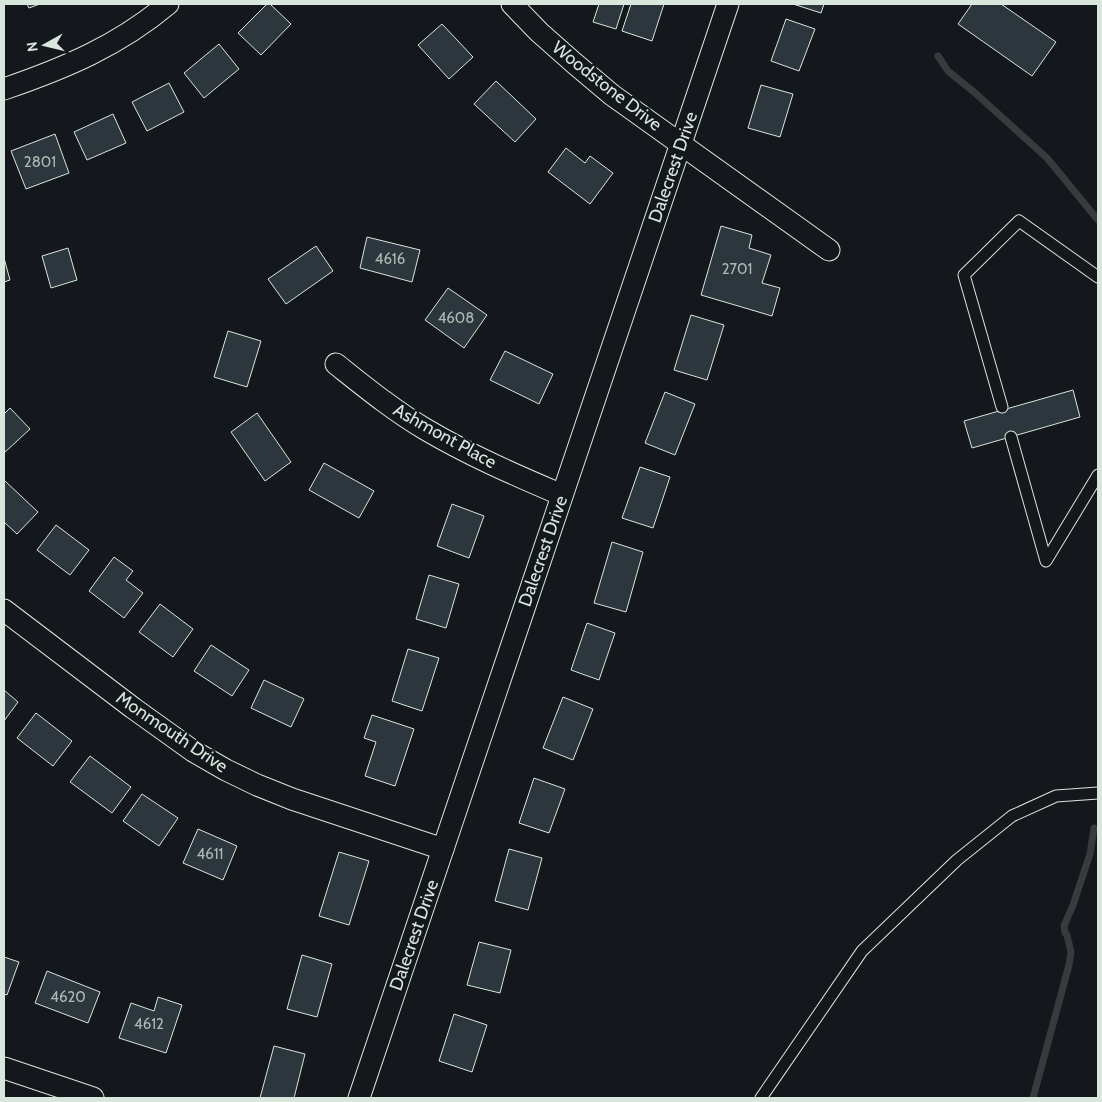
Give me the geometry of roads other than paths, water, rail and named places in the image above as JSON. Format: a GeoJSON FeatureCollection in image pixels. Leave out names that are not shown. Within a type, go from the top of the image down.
{"type":"FeatureCollection","features":[{"type":"Feature","properties":{"kind":"street"},"geometry":{"type":"LineString","coordinates":[[4,89],[47,74],[109,45],[168,4]]}},
{"type":"Feature","properties":{"kind":"street","name":"Woodstone Drive"},"geometry":{"type":"LineString","coordinates":[[512,4],[539,32],[612,95],[829,250]]}},
{"type":"Feature","properties":{"kind":"street","name":"Dalecrest Drive"},"geometry":{"type":"LineString","coordinates":[[359,1098],[728,4]]}},
{"type":"Feature","properties":{"kind":"street","name":"Ashmont Place"},"geometry":{"type":"LineString","coordinates":[[336,364],[379,398],[425,429],[479,459],[562,495]]}},
{"type":"Feature","properties":{"kind":"street","name":"Monmouth Drive"},"geometry":{"type":"LineString","coordinates":[[4,610],[140,713],[193,751],[226,770],[292,799],[443,849]]}},
{"type":"Feature","properties":{"kind":"street"},"geometry":{"type":"LineString","coordinates":[[4,1068],[93,1098]]}},
{"type":"Feature","properties":{"kind":"lane"},"geometry":{"type":"LineString","coordinates":[[1002,407],[964,275],[1019,221],[1098,277]]}},
{"type":"Feature","properties":{"kind":"lane"},"geometry":{"type":"LineString","coordinates":[[1011,437],[1046,561],[1098,475]]}},
{"type":"Feature","properties":{"kind":"lane"},"geometry":{"type":"LineString","coordinates":[[761,1098],[862,951],[958,860],[1012,816],[1056,796],[1098,793]]}},
{"type":"Feature","properties":{"kind":"waterway"},"geometry":{"type":"LineString","coordinates":[[938,56],[948,71],[1047,158],[1098,220]]}},
{"type":"Feature","properties":{"kind":"waterway"},"geometry":{"type":"LineString","coordinates":[[1033,1098],[1069,965],[1071,952],[1064,926],[1090,854],[1094,828]]}}]}
